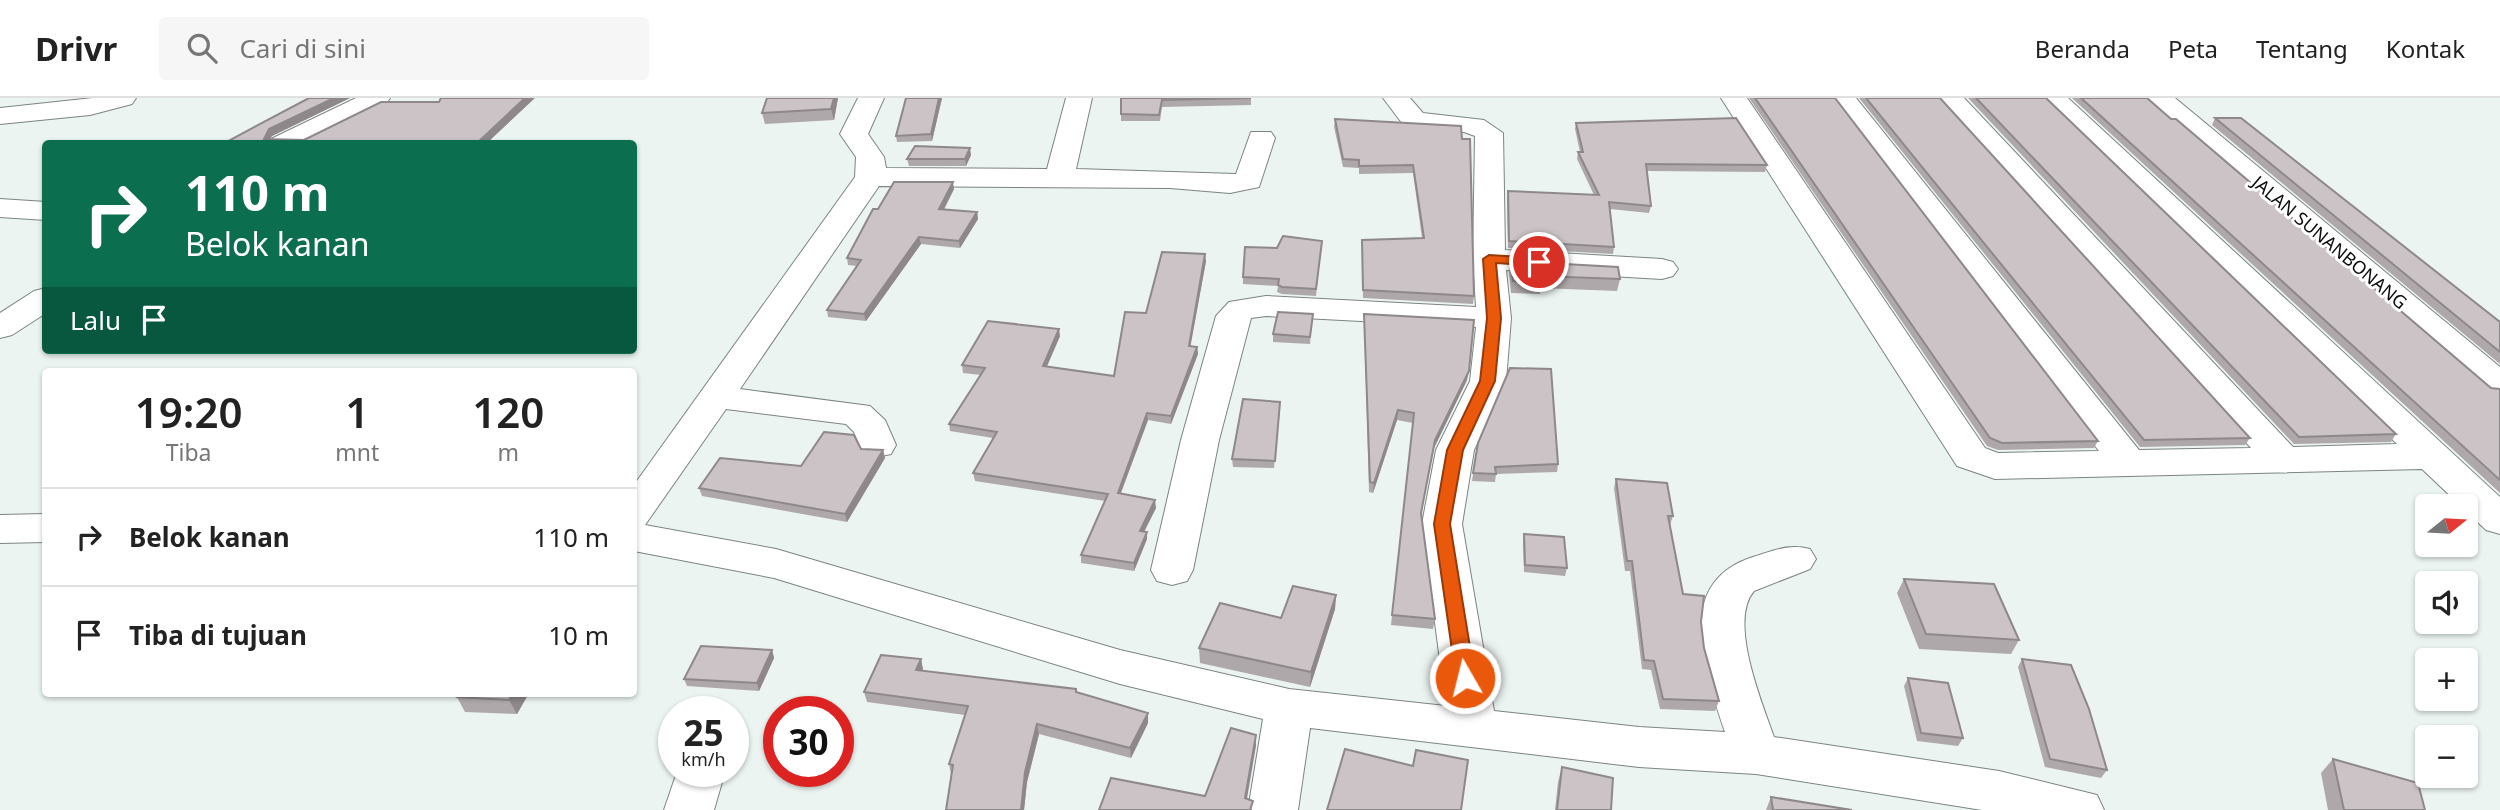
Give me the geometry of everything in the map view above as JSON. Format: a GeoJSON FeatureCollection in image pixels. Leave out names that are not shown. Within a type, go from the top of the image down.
{"type":"FeatureCollection","features":[{"type":"Feature","properties":{"kind":"street"},"geometry":{"type":"LineString","coordinates":[[0,116],[90,107],[124,98]]}},
{"type":"Feature","properties":{"kind":"street"},"geometry":{"type":"LineString","coordinates":[[291,140],[377,98]]}},
{"type":"Feature","properties":{"kind":"street"},"geometry":{"type":"LineString","coordinates":[[637,510],[870,177],[873,162],[854,134],[871,98]]}},
{"type":"Feature","properties":{"kind":"street"},"geometry":{"type":"LineString","coordinates":[[1059,178],[1079,98]]}},
{"type":"Feature","properties":{"kind":"street"},"geometry":{"type":"LineString","coordinates":[[1396,98],[1415,121],[1467,125],[1486,129],[1489,133],[1489,259],[1494,318],[1488,381],[1455,450],[1442,524],[1473,730]]}},
{"type":"Feature","properties":{"kind":"street"},"geometry":{"type":"LineString","coordinates":[[1734,98],[1971,457],[1995,466],[2281,457],[2430,456]]}},
{"type":"Feature","properties":{"kind":"street"},"geometry":{"type":"LineString","coordinates":[[1842,98],[2129,463]]}},
{"type":"Feature","properties":{"kind":"street"},"geometry":{"type":"LineString","coordinates":[[1949,98],[2281,457]]}},
{"type":"Feature","properties":{"kind":"street"},"geometry":{"type":"LineString","coordinates":[[2053,98],[2500,520]]}},
{"type":"Feature","properties":{"kind":"street","name":"JALAN SUNANBONANG"},"geometry":{"type":"LineString","coordinates":[[2159,98],[2500,385]]}},
{"type":"Feature","properties":{"kind":"street"},"geometry":{"type":"LineString","coordinates":[[870,177],[1244,183],[1253,174],[1261,138]]}},
{"type":"Feature","properties":{"kind":"street"},"geometry":{"type":"LineString","coordinates":[[0,208],[42,211]]}},
{"type":"Feature","properties":{"kind":"street"},"geometry":{"type":"LineString","coordinates":[[1489,259],[1662,269]]}},
{"type":"Feature","properties":{"kind":"street"},"geometry":{"type":"LineString","coordinates":[[0,328],[42,301]]}},
{"type":"Feature","properties":{"kind":"street"},"geometry":{"type":"LineString","coordinates":[[1172,570],[1223,353],[1233,316],[1241,309],[1266,306],[1494,318]]}},
{"type":"Feature","properties":{"kind":"street"},"geometry":{"type":"LineString","coordinates":[[716,397],[839,409],[857,414],[872,428],[877,445]]}},
{"type":"Feature","properties":{"kind":"street"},"geometry":{"type":"LineString","coordinates":[[0,529],[42,528]]}},
{"type":"Feature","properties":{"kind":"street"},"geometry":{"type":"LineString","coordinates":[[637,538],[776,564],[1120,667],[1289,707],[1639,747],[1756,754],[1998,792],[2079,810]]}},
{"type":"Feature","properties":{"kind":"street"},"geometry":{"type":"LineString","coordinates":[[1756,754],[1724,651],[1724,597],[1737,580],[1795,559]]}},
{"type":"Feature","properties":{"kind":"street"},"geometry":{"type":"LineString","coordinates":[[1273,810],[1289,707]]}},
{"type":"Feature","properties":{"kind":"street"},"geometry":{"type":"LineString","coordinates":[[689,810],[696,787]]}},
{"type":"Feature","properties":{"kind":"building"},"geometry":{"type":"Polygon","coordinates":[[[309,98],[334,98],[269,129],[264,139],[304,140],[230,140],[309,98]]]}},
{"type":"Feature","properties":{"kind":"building"},"geometry":{"type":"Polygon","coordinates":[[[441,98],[525,98],[480,140],[304,140],[381,102],[439,102],[441,98]]]}},
{"type":"Feature","properties":{"kind":"building"},"geometry":{"type":"Polygon","coordinates":[[[767,98],[834,98],[831,109],[762,113],[767,98]]]}},
{"type":"Feature","properties":{"kind":"building"},"geometry":{"type":"Polygon","coordinates":[[[906,98],[939,98],[931,134],[896,136],[906,98]]]}},
{"type":"Feature","properties":{"kind":"building"},"geometry":{"type":"Polygon","coordinates":[[[1121,98],[1251,98],[1162,100],[1159,115],[1121,114],[1121,98]]]}},
{"type":"Feature","properties":{"kind":"building"},"geometry":{"type":"Polygon","coordinates":[[[1755,98],[1835,98],[2098,441],[2002,443],[1990,438],[1755,98]]]}},
{"type":"Feature","properties":{"kind":"building"},"geometry":{"type":"Polygon","coordinates":[[[1866,98],[1940,98],[2250,438],[2144,440],[1866,98]]]}},
{"type":"Feature","properties":{"kind":"building"},"geometry":{"type":"Polygon","coordinates":[[[1976,98],[2046,98],[2396,434],[2299,437],[1976,98]]]}},
{"type":"Feature","properties":{"kind":"building"},"geometry":{"type":"Polygon","coordinates":[[[2081,98],[2147,98],[2171,119],[2176,119],[2491,388],[2500,389],[2500,480],[2081,98]]]}},
{"type":"Feature","properties":{"kind":"building"},"geometry":{"type":"Polygon","coordinates":[[[1736,118],[1767,165],[1646,164],[1651,206],[1609,202],[1614,247],[1509,241],[1508,191],[1599,195],[1578,152],[1583,152],[1576,123],[1736,118]]]}},
{"type":"Feature","properties":{"kind":"building"},"geometry":{"type":"Polygon","coordinates":[[[2215,118],[2241,118],[2500,322],[2500,352],[2215,118]]]}},
{"type":"Feature","properties":{"kind":"building"},"geometry":{"type":"Polygon","coordinates":[[[1335,119],[1461,126],[1462,139],[1470,139],[1474,296],[1363,290],[1362,240],[1424,238],[1413,165],[1359,166],[1359,160],[1343,159],[1335,119]]]}},
{"type":"Feature","properties":{"kind":"building"},"geometry":{"type":"Polygon","coordinates":[[[915,146],[970,148],[965,159],[907,159],[915,146]]]}},
{"type":"Feature","properties":{"kind":"building"},"geometry":{"type":"Polygon","coordinates":[[[894,182],[953,182],[939,209],[977,212],[959,241],[919,237],[864,314],[827,310],[861,260],[847,258],[873,209],[878,209],[894,182]]]}},
{"type":"Feature","properties":{"kind":"building"},"geometry":{"type":"Polygon","coordinates":[[[1283,236],[1322,241],[1316,289],[1282,287],[1278,285],[1279,279],[1243,277],[1245,247],[1277,248],[1283,236]]]}},
{"type":"Feature","properties":{"kind":"building"},"geometry":{"type":"Polygon","coordinates":[[[1162,252],[1205,254],[1189,346],[1197,347],[1171,416],[1147,413],[1118,493],[1155,500],[1140,531],[1147,532],[1134,563],[1081,555],[1108,494],[973,473],[997,432],[949,424],[985,368],[962,365],[988,321],[1059,329],[1043,366],[1114,376],[1125,312],[1146,313],[1162,252]]]}},
{"type":"Feature","properties":{"kind":"building"},"geometry":{"type":"Polygon","coordinates":[[[1511,261],[1618,267],[1620,279],[1540,276],[1541,282],[1513,281],[1511,261]]]}},
{"type":"Feature","properties":{"kind":"building"},"geometry":{"type":"Polygon","coordinates":[[[1278,312],[1313,314],[1310,337],[1273,334],[1278,312]]]}},
{"type":"Feature","properties":{"kind":"building"},"geometry":{"type":"Polygon","coordinates":[[[1364,314],[1474,320],[1469,371],[1435,440],[1421,513],[1435,619],[1392,615],[1414,413],[1398,410],[1374,483],[1370,482],[1364,314]]]}},
{"type":"Feature","properties":{"kind":"building"},"geometry":{"type":"Polygon","coordinates":[[[1510,368],[1551,369],[1558,464],[1495,467],[1496,474],[1473,473],[1478,443],[1510,368]]]}},
{"type":"Feature","properties":{"kind":"building"},"geometry":{"type":"Polygon","coordinates":[[[1243,399],[1280,402],[1275,461],[1232,459],[1243,399]]]}},
{"type":"Feature","properties":{"kind":"building"},"geometry":{"type":"Polygon","coordinates":[[[824,432],[854,435],[861,449],[883,450],[845,514],[699,488],[720,458],[801,466],[824,432]]]}},
{"type":"Feature","properties":{"kind":"building"},"geometry":{"type":"Polygon","coordinates":[[[1616,479],[1667,483],[1673,516],[1668,516],[1683,594],[1704,596],[1701,622],[1704,648],[1719,701],[1663,699],[1654,661],[1644,660],[1632,561],[1627,561],[1616,479]]]}},
{"type":"Feature","properties":{"kind":"building"},"geometry":{"type":"Polygon","coordinates":[[[1524,534],[1564,537],[1567,568],[1525,565],[1524,534]]]}},
{"type":"Feature","properties":{"kind":"building"},"geometry":{"type":"Polygon","coordinates":[[[1904,579],[1994,584],[2019,640],[1926,634],[1904,579]]]}},
{"type":"Feature","properties":{"kind":"building"},"geometry":{"type":"Polygon","coordinates":[[[1293,586],[1336,595],[1311,672],[1199,648],[1220,603],[1281,618],[1293,586]]]}},
{"type":"Feature","properties":{"kind":"building"},"geometry":{"type":"Polygon","coordinates":[[[701,646],[772,650],[757,683],[684,679],[701,646]]]}},
{"type":"Feature","properties":{"kind":"building"},"geometry":{"type":"Polygon","coordinates":[[[881,655],[921,659],[916,670],[1076,689],[1076,692],[1148,713],[1130,748],[1037,724],[1025,772],[1021,810],[946,810],[953,765],[949,764],[968,706],[864,692],[881,655]]]}},
{"type":"Feature","properties":{"kind":"building"},"geometry":{"type":"Polygon","coordinates":[[[2022,659],[2071,665],[2089,709],[2107,770],[2050,759],[2022,659]]]}},
{"type":"Feature","properties":{"kind":"building"},"geometry":{"type":"Polygon","coordinates":[[[1908,678],[1948,683],[1963,738],[1921,733],[1908,678]]]}},
{"type":"Feature","properties":{"kind":"building"},"geometry":{"type":"Polygon","coordinates":[[[457,697],[511,697],[509,700],[457,697]]]}},
{"type":"Feature","properties":{"kind":"building"},"geometry":{"type":"Polygon","coordinates":[[[1231,728],[1256,735],[1245,798],[1253,801],[1250,810],[1099,810],[1111,778],[1205,796],[1231,728]]]}},
{"type":"Feature","properties":{"kind":"building"},"geometry":{"type":"Polygon","coordinates":[[[1345,749],[1413,766],[1416,750],[1468,760],[1461,810],[1327,810],[1345,749]]]}},
{"type":"Feature","properties":{"kind":"building"},"geometry":{"type":"Polygon","coordinates":[[[2333,759],[2415,782],[2425,810],[2344,810],[2333,759]]]}},
{"type":"Feature","properties":{"kind":"building"},"geometry":{"type":"Polygon","coordinates":[[[1562,767],[1613,778],[1611,810],[1557,810],[1562,767]]]}},
{"type":"Feature","properties":{"kind":"building"},"geometry":{"type":"Polygon","coordinates":[[[1771,797],[1852,810],[1773,810],[1771,797]]]}},
{"type":"Feature","properties":{"kind":"route"},"geometry":{"type":"LineString","coordinates":[[1465,678],[1442,524],[1455,450],[1488,381],[1494,318],[1489,259],[1539,262]]}}]}
